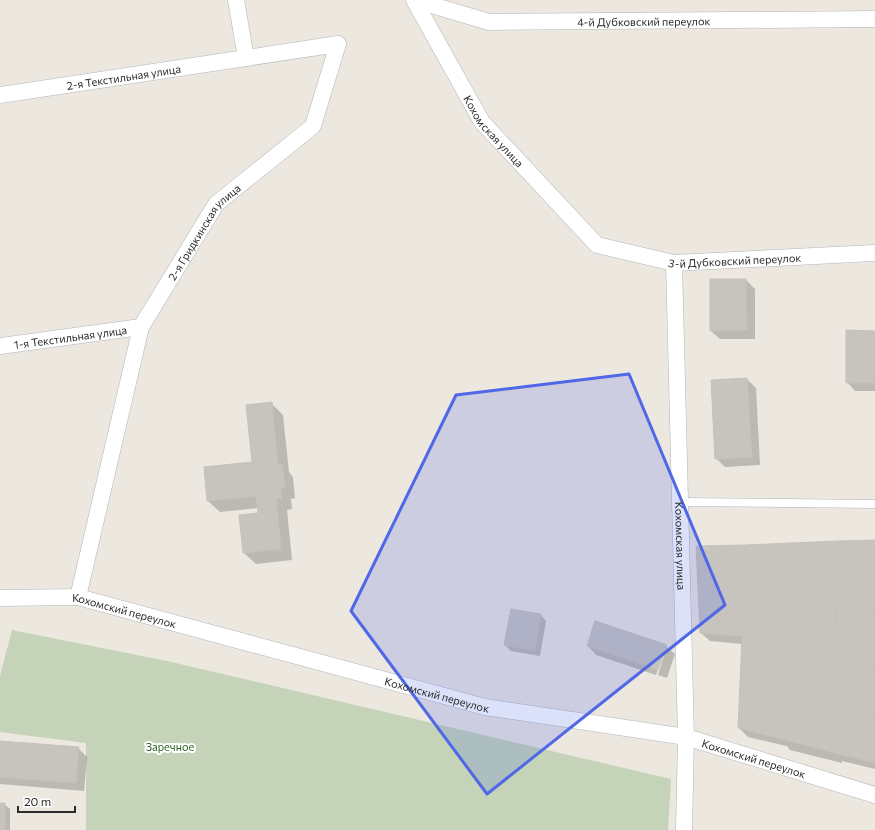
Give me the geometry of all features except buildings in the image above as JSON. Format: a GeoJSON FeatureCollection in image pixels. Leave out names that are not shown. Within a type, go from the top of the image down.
{"type":"FeatureCollection","features":[{"type":"Feature","properties":{"kind":"street"},"geometry":{"type":"LineString","coordinates":[[236,0],[246,58]]}},
{"type":"Feature","properties":{"kind":"street","name":"4-й Дубковский переулок"},"geometry":{"type":"LineString","coordinates":[[415,0],[489,22],[875,19]]}},
{"type":"Feature","properties":{"kind":"street","name":"Кохомская улица"},"geometry":{"type":"LineString","coordinates":[[415,0],[482,122],[597,245]]}},
{"type":"Feature","properties":{"kind":"street","name":"2-я Гридкинская улица"},"geometry":{"type":"LineString","coordinates":[[78,597],[141,327],[216,204],[313,126],[338,44],[246,58]]}},
{"type":"Feature","properties":{"kind":"street","name":"2-я Текстильная улица"},"geometry":{"type":"LineString","coordinates":[[0,95],[246,58]]}},
{"type":"Feature","properties":{"kind":"street","name":"3-й Дубковский переулок"},"geometry":{"type":"LineString","coordinates":[[597,245],[674,263],[875,253]]}},
{"type":"Feature","properties":{"kind":"street","name":"Кохомская улица"},"geometry":{"type":"LineString","coordinates":[[674,263],[686,737],[684,830]]}},
{"type":"Feature","properties":{"kind":"street","name":"1-я Текстильная улица"},"geometry":{"type":"LineString","coordinates":[[0,346],[141,327]]}},
{"type":"Feature","properties":{"kind":"street","name":"Кохомский переулок"},"geometry":{"type":"LineString","coordinates":[[0,598],[78,597],[485,707],[686,737],[875,795]]}},
{"type":"Feature","properties":{"kind":"lane"},"geometry":{"type":"LineString","coordinates":[[680,502],[875,504]]}},
{"type":"Feature","properties":{"kind":"highlighted area"},"geometry":{"type":"Polygon","coordinates":[[[629,374],[725,605],[487,794],[351,611],[456,395],[629,374]]]}},
{"type":"Feature","properties":{"kind":"green space","name":"Заречное"},"geometry":{"type":"Polygon","coordinates":[[[12,630],[167,661],[671,779],[668,830],[86,830],[86,743],[0,732],[0,676],[12,630]]]}}]}
